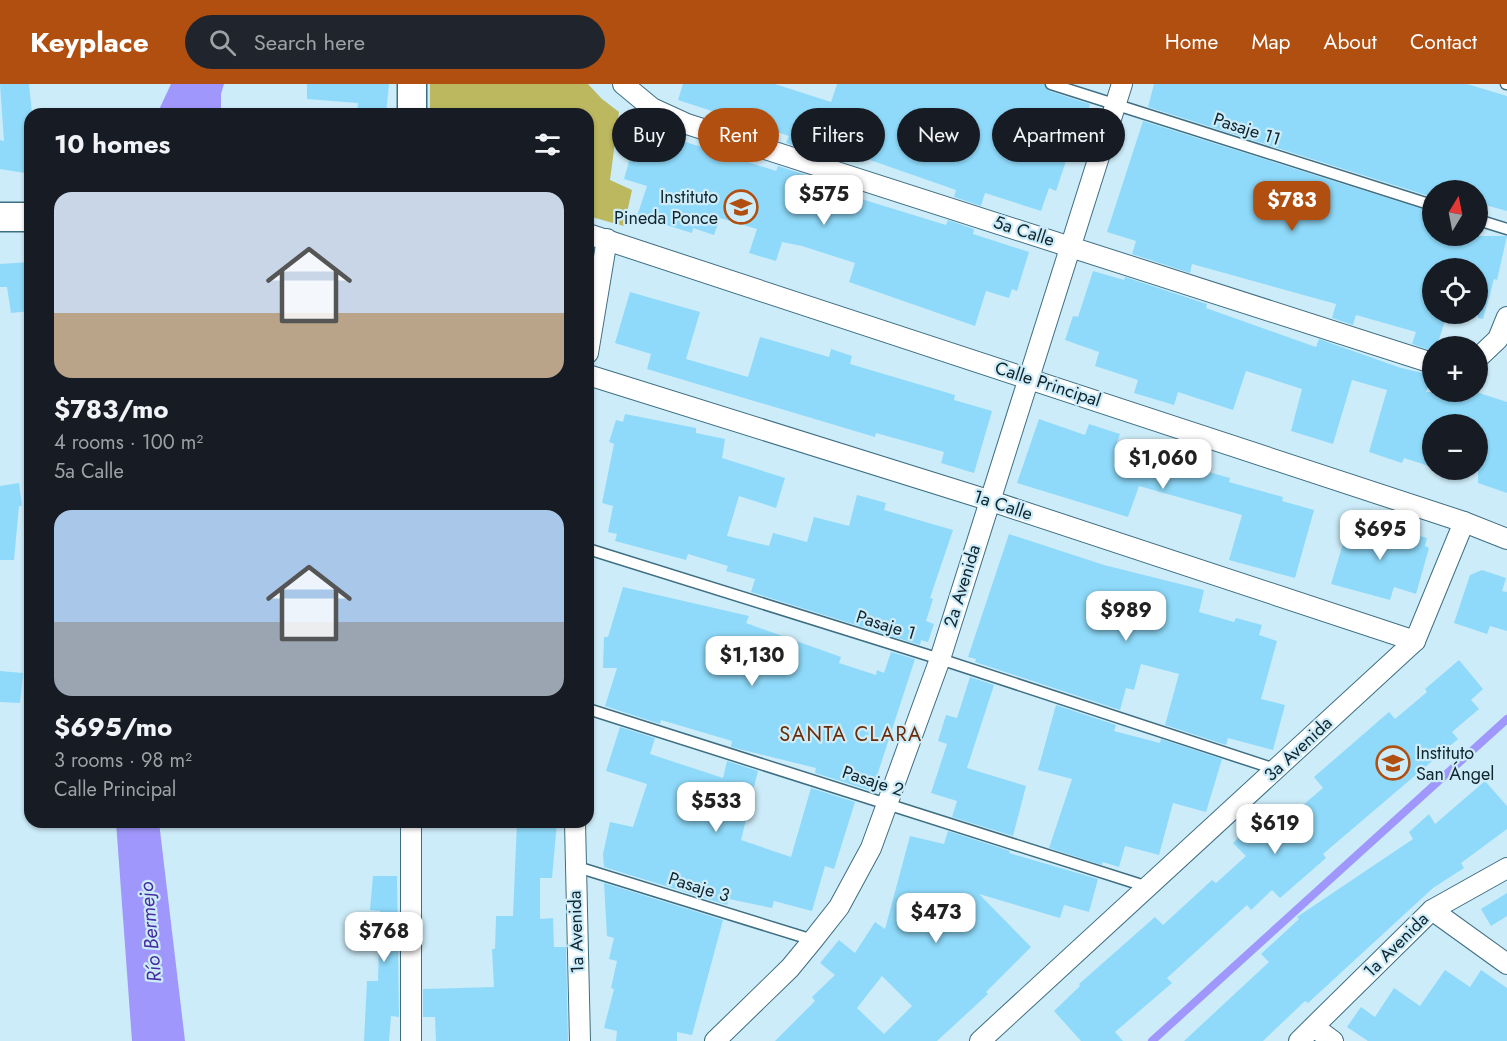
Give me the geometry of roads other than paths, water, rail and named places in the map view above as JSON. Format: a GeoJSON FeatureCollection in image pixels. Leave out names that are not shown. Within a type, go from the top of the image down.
{"type":"FeatureCollection","features":[{"type":"Feature","properties":{"kind":"street"},"geometry":{"type":"LineString","coordinates":[[412,84],[412,108]]}},
{"type":"Feature","properties":{"kind":"street","name":"5a Calle"},"geometry":{"type":"LineString","coordinates":[[623,84],[652,108],[687,124],[1422,360]]}},
{"type":"Feature","properties":{"kind":"street","name":"2a Avenida"},"geometry":{"type":"LineString","coordinates":[[715,1041],[790,968],[813,940],[839,907],[871,848],[940,659],[988,500],[1122,84]]}},
{"type":"Feature","properties":{"kind":"street"},"geometry":{"type":"LineString","coordinates":[[0,217],[24,217]]}},
{"type":"Feature","properties":{"kind":"street"},"geometry":{"type":"LineString","coordinates":[[594,283],[598,236]]}},
{"type":"Feature","properties":{"kind":"street","name":"Calle Principal"},"geometry":{"type":"LineString","coordinates":[[598,236],[1464,522],[1507,540]]}},
{"type":"Feature","properties":{"kind":"street"},"geometry":{"type":"LineString","coordinates":[[1488,345],[1505,323]]}},
{"type":"Feature","properties":{"kind":"street","name":"1a Calle"},"geometry":{"type":"LineString","coordinates":[[594,377],[988,500],[1415,641]]}},
{"type":"Feature","properties":{"kind":"street","name":"3a Avenida"},"geometry":{"type":"LineString","coordinates":[[980,1041],[1415,641],[1464,522]]}},
{"type":"Feature","properties":{"kind":"street"},"geometry":{"type":"LineString","coordinates":[[411,828],[411,1041]]}},
{"type":"Feature","properties":{"kind":"street","name":"1a Avenida"},"geometry":{"type":"LineString","coordinates":[[575,828],[580,1041]]}},
{"type":"Feature","properties":{"kind":"street","name":"1a Avenida"},"geometry":{"type":"LineString","coordinates":[[1299,1041],[1432,910],[1507,868]]}},
{"type":"Feature","properties":{"kind":"street"},"geometry":{"type":"LineString","coordinates":[[1432,910],[1507,964]]}},
{"type":"Feature","properties":{"kind":"street"},"geometry":{"type":"LineString","coordinates":[[1314,1027],[1333,1041]]}},
{"type":"Feature","properties":{"kind":"lane","name":"Pasaje 11"},"geometry":{"type":"LineString","coordinates":[[1051,84],[1422,202]]}},
{"type":"Feature","properties":{"kind":"lane"},"geometry":{"type":"LineString","coordinates":[[1488,223],[1507,229]]}},
{"type":"Feature","properties":{"kind":"lane","name":"Pasaje 1"},"geometry":{"type":"LineString","coordinates":[[594,551],[940,659],[1275,769]]}},
{"type":"Feature","properties":{"kind":"lane","name":"Pasaje 2"},"geometry":{"type":"LineString","coordinates":[[594,711],[1148,887]]}},
{"type":"Feature","properties":{"kind":"lane","name":"Pasaje 3"},"geometry":{"type":"LineString","coordinates":[[574,866],[813,940]]}},
{"type":"Feature","properties":{"kind":"water"},"geometry":{"type":"Polygon","coordinates":[[[171,84],[224,84],[221,108],[160,108],[171,84]]]}},
{"type":"Feature","properties":{"kind":"water","name":"Río Bermejo"},"geometry":{"type":"Polygon","coordinates":[[[116,828],[160,828],[185,1041],[132,1041],[116,828]]]}},
{"type":"Feature","properties":{"kind":"waterway"},"geometry":{"type":"LineString","coordinates":[[1152,1041],[1507,719]]}},
{"type":"Feature","properties":{"kind":"place","name":"Instituto Pineda Ponce"},"geometry":{"type":"Point","coordinates":[741,207]}},
{"type":"Feature","properties":{"kind":"place","name":"Instituto San Ángel"},"geometry":{"type":"Point","coordinates":[1393,763]}},
{"type":"Feature","properties":{"kind":"district","name":"SANTA CLARA"},"geometry":{"type":"Point","coordinates":[851,734]}}]}
